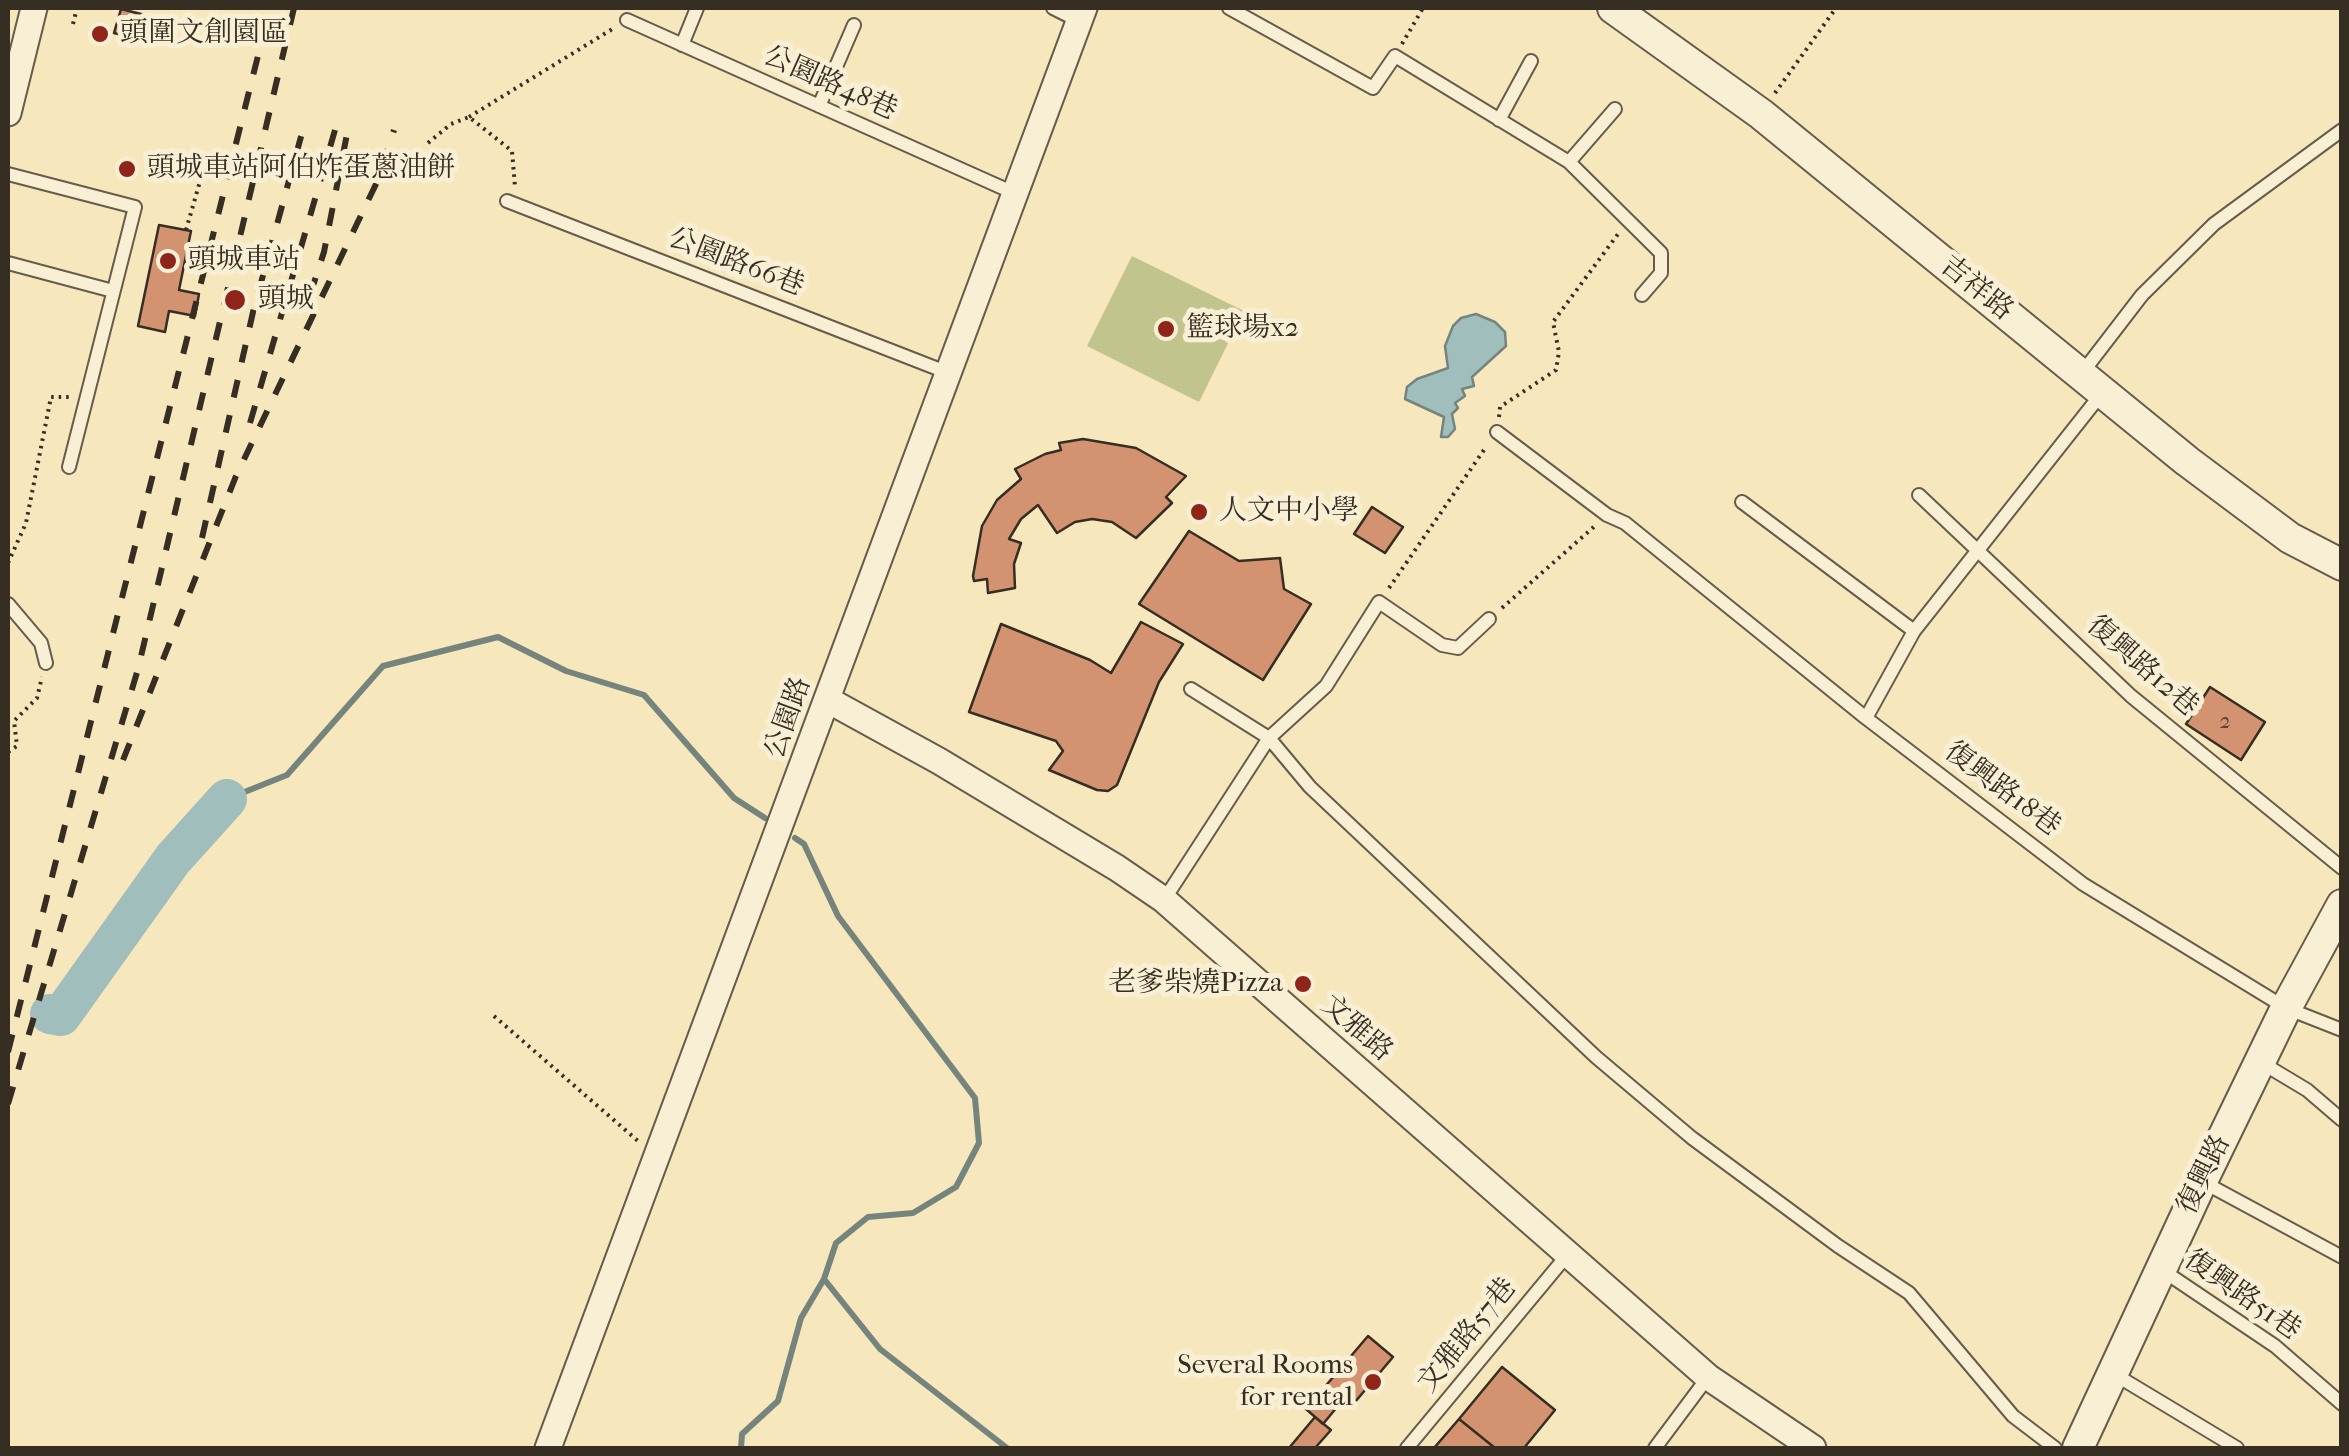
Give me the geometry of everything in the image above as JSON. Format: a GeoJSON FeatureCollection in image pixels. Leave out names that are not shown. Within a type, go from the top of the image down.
{"type":"FeatureCollection","features":[{"type":"Feature","properties":{"kind":"street"},"geometry":{"type":"LineString","coordinates":[[8,113],[34,8]]}},
{"type":"Feature","properties":{"kind":"street","name":"吉祥路"},"geometry":{"type":"LineString","coordinates":[[1615,8],[1761,114],[2092,384],[2290,538],[2342,565]]}},
{"type":"Feature","properties":{"kind":"street","name":"公園路"},"geometry":{"type":"LineString","coordinates":[[548,1448],[1082,14]]}},
{"type":"Feature","properties":{"kind":"street","name":"文雅路"},"geometry":{"type":"LineString","coordinates":[[828,700],[939,760],[1164,900],[1708,1377],[1812,1448]]}},
{"type":"Feature","properties":{"kind":"street","name":"復興路"},"geometry":{"type":"LineString","coordinates":[[2078,1448],[2286,1008],[2342,905]]}},
{"type":"Feature","properties":{"kind":"lane"},"geometry":{"type":"LineString","coordinates":[[682,45],[697,8]]}},
{"type":"Feature","properties":{"kind":"lane"},"geometry":{"type":"LineString","coordinates":[[1052,8],[1082,14]]}},
{"type":"Feature","properties":{"kind":"lane"},"geometry":{"type":"LineString","coordinates":[[1230,8],[1372,88],[1395,56],[1569,162],[1661,252],[1661,273],[1642,295]]}},
{"type":"Feature","properties":{"kind":"lane","name":"公園路48巷"},"geometry":{"type":"LineString","coordinates":[[627,20],[1014,193]]}},
{"type":"Feature","properties":{"kind":"lane"},"geometry":{"type":"LineString","coordinates":[[819,106],[854,25]]}},
{"type":"Feature","properties":{"kind":"lane"},"geometry":{"type":"LineString","coordinates":[[1499,120],[1532,61]]}},
{"type":"Feature","properties":{"kind":"lane"},"geometry":{"type":"LineString","coordinates":[[1569,162],[1615,109]]}},
{"type":"Feature","properties":{"kind":"lane"},"geometry":{"type":"LineString","coordinates":[[1866,718],[1914,630],[1977,550],[2092,384],[2142,296],[2214,224],[2339,135]]}},
{"type":"Feature","properties":{"kind":"lane"},"geometry":{"type":"LineString","coordinates":[[8,174],[135,206],[69,466]]}},
{"type":"Feature","properties":{"kind":"lane","name":"公園路66巷"},"geometry":{"type":"LineString","coordinates":[[507,201],[946,372]]}},
{"type":"Feature","properties":{"kind":"lane"},"geometry":{"type":"LineString","coordinates":[[8,263],[113,290]]}},
{"type":"Feature","properties":{"kind":"lane","name":"復興路18巷"},"geometry":{"type":"LineString","coordinates":[[1498,432],[1607,515],[1624,523],[1866,718],[2084,884],[2286,1008],[2342,1030]]}},
{"type":"Feature","properties":{"kind":"lane","name":"復興路12巷"},"geometry":{"type":"LineString","coordinates":[[1919,495],[2131,696],[2342,868]]}},
{"type":"Feature","properties":{"kind":"lane"},"geometry":{"type":"LineString","coordinates":[[1742,502],[1914,630]]}},
{"type":"Feature","properties":{"kind":"lane"},"geometry":{"type":"LineString","coordinates":[[1164,900],[1269,738],[1326,686],[1379,602],[1442,645],[1458,648],[1489,619]]}},
{"type":"Feature","properties":{"kind":"lane"},"geometry":{"type":"LineString","coordinates":[[8,604],[42,643],[46,663]]}},
{"type":"Feature","properties":{"kind":"lane"},"geometry":{"type":"LineString","coordinates":[[1191,689],[1269,738],[1310,787],[1596,1057],[1692,1138],[1838,1246],[1909,1293],[2013,1416],[2055,1448]]}},
{"type":"Feature","properties":{"kind":"lane"},"geometry":{"type":"LineString","coordinates":[[2260,1062],[2307,1090],[2342,1120]]}},
{"type":"Feature","properties":{"kind":"lane"},"geometry":{"type":"LineString","coordinates":[[2202,1182],[2342,1257]]}},
{"type":"Feature","properties":{"kind":"lane","name":"文雅路57巷"},"geometry":{"type":"LineString","coordinates":[[1407,1448],[1568,1254]]}},
{"type":"Feature","properties":{"kind":"lane","name":"復興路51巷"},"geometry":{"type":"LineString","coordinates":[[2160,1268],[2275,1346],[2342,1404]]}},
{"type":"Feature","properties":{"kind":"lane"},"geometry":{"type":"LineString","coordinates":[[2112,1373],[2236,1448]]}},
{"type":"Feature","properties":{"kind":"lane"},"geometry":{"type":"LineString","coordinates":[[1655,1448],[1708,1377]]}},
{"type":"Feature","properties":{"kind":"path"},"geometry":{"type":"LineString","coordinates":[[73,24],[77,8]]}},
{"type":"Feature","properties":{"kind":"path"},"geometry":{"type":"LineString","coordinates":[[1395,56],[1423,8]]}},
{"type":"Feature","properties":{"kind":"path"},"geometry":{"type":"LineString","coordinates":[[1761,114],[1836,8]]}},
{"type":"Feature","properties":{"kind":"path"},"geometry":{"type":"LineString","coordinates":[[428,143],[451,124],[469,117],[627,20]]}},
{"type":"Feature","properties":{"kind":"path"},"geometry":{"type":"LineString","coordinates":[[469,117],[512,151],[515,188],[507,201]]}},
{"type":"Feature","properties":{"kind":"path"},"geometry":{"type":"LineString","coordinates":[[186,230],[205,164]]}},
{"type":"Feature","properties":{"kind":"path"},"geometry":{"type":"LineString","coordinates":[[1379,602],[1434,518],[1498,432],[1500,408],[1556,370],[1559,352],[1553,322],[1614,242],[1628,217]]}},
{"type":"Feature","properties":{"kind":"path"},"geometry":{"type":"LineString","coordinates":[[8,562],[26,522],[51,397],[86,400]]}},
{"type":"Feature","properties":{"kind":"path"},"geometry":{"type":"LineString","coordinates":[[1489,619],[1607,515]]}},
{"type":"Feature","properties":{"kind":"path"},"geometry":{"type":"LineString","coordinates":[[8,752],[18,746],[14,720],[37,698],[46,663]]}},
{"type":"Feature","properties":{"kind":"path"},"geometry":{"type":"LineString","coordinates":[[494,1016],[657,1157]]}},
{"type":"Feature","properties":{"kind":"green space","name":"籃球場x2"},"geometry":{"type":"Polygon","coordinates":[[[1132,256],[1244,311],[1199,402],[1087,346],[1132,256]]]}},
{"type":"Feature","properties":{"kind":"water"},"geometry":{"type":"Polygon","coordinates":[[[1476,314],[1495,322],[1505,332],[1506,346],[1472,377],[1474,386],[1462,389],[1465,396],[1455,403],[1458,408],[1452,414],[1455,429],[1448,437],[1441,437],[1444,417],[1405,399],[1407,387],[1417,379],[1448,368],[1445,346],[1453,326],[1461,318],[1476,314]]]}},
{"type":"Feature","properties":{"kind":"building"},"geometry":{"type":"Polygon","coordinates":[[[121,9],[149,16],[142,40],[114,33],[121,9]]]}},
{"type":"Feature","properties":{"kind":"building","name":"頭城車站"},"geometry":{"type":"Polygon","coordinates":[[[159,225],[191,231],[179,290],[199,294],[195,316],[169,311],[165,332],[138,326],[159,225]]]}},
{"type":"Feature","properties":{"kind":"building"},"geometry":{"type":"Polygon","coordinates":[[[1083,439],[1136,448],[1186,476],[1166,497],[1172,503],[1136,538],[1112,522],[1092,519],[1075,522],[1057,533],[1038,505],[1021,519],[1009,539],[1021,543],[1014,564],[1015,588],[988,593],[987,579],[974,581],[973,576],[982,526],[997,500],[1021,479],[1015,469],[1061,450],[1059,443],[1083,439]]]}},
{"type":"Feature","properties":{"kind":"building"},"geometry":{"type":"Polygon","coordinates":[[[1372,507],[1403,527],[1385,553],[1354,534],[1372,507]]]}},
{"type":"Feature","properties":{"kind":"building"},"geometry":{"type":"Polygon","coordinates":[[[1189,531],[1239,561],[1280,558],[1284,589],[1311,604],[1263,680],[1139,604],[1189,531]]]}},
{"type":"Feature","properties":{"kind":"building"},"geometry":{"type":"Polygon","coordinates":[[[1141,622],[1183,644],[1159,682],[1117,785],[1108,791],[1049,770],[1063,751],[1056,741],[969,712],[1001,624],[1090,660],[1111,673],[1141,622]]]}},
{"type":"Feature","properties":{"kind":"building"},"geometry":{"type":"Polygon","coordinates":[[[2210,687],[2265,722],[2241,760],[2186,724],[2210,687]]]}},
{"type":"Feature","properties":{"kind":"building"},"geometry":{"type":"Polygon","coordinates":[[[1368,1336],[1393,1357],[1355,1402],[1347,1395],[1323,1424],[1306,1409],[1368,1336]]]}},
{"type":"Feature","properties":{"kind":"building"},"geometry":{"type":"Polygon","coordinates":[[[1502,1367],[1555,1410],[1524,1448],[1495,1448],[1459,1419],[1502,1367]]]}},
{"type":"Feature","properties":{"kind":"building"},"geometry":{"type":"Polygon","coordinates":[[[1315,1417],[1331,1430],[1315,1448],[1289,1448],[1315,1417]]]}},
{"type":"Feature","properties":{"kind":"building"},"geometry":{"type":"Polygon","coordinates":[[[1459,1419],[1495,1448],[1434,1448],[1459,1419]]]}},
{"type":"Feature","properties":{"kind":"waterway"},"geometry":{"type":"LineString","coordinates":[[227,799],[287,775],[383,666],[498,637],[566,671],[644,695],[734,798],[765,818]]}},
{"type":"Feature","properties":{"kind":"waterway"},"geometry":{"type":"LineString","coordinates":[[50,1014],[61,1016],[173,859],[227,799]]}},
{"type":"Feature","properties":{"kind":"waterway"},"geometry":{"type":"LineString","coordinates":[[795,838],[804,844],[838,916],[975,1098],[979,1143],[956,1187],[913,1213],[868,1217],[836,1243],[824,1279],[880,1349],[1007,1448]]}},
{"type":"Feature","properties":{"kind":"waterway"},"geometry":{"type":"LineString","coordinates":[[741,1448],[742,1434],[778,1401],[801,1318],[824,1279]]}},
{"type":"Feature","properties":{"kind":"railway"},"geometry":{"type":"LineString","coordinates":[[8,1052],[270,8]]}},
{"type":"Feature","properties":{"kind":"railway"},"geometry":{"type":"LineString","coordinates":[[8,1104],[138,669],[294,8]]}},
{"type":"Feature","properties":{"kind":"railway"},"geometry":{"type":"LineString","coordinates":[[202,538],[253,312],[305,122]]}},
{"type":"Feature","properties":{"kind":"railway"},"geometry":{"type":"LineString","coordinates":[[250,423],[335,130]]}},
{"type":"Feature","properties":{"kind":"railway"},"geometry":{"type":"LineString","coordinates":[[123,760],[236,476],[377,182],[394,130]]}},
{"type":"Feature","properties":{"kind":"railway"},"geometry":{"type":"LineString","coordinates":[[310,295],[324,252],[347,134]]}},
{"type":"Feature","properties":{"kind":"place","name":"頭圍文創園區"},"geometry":{"type":"Point","coordinates":[100,34]}},
{"type":"Feature","properties":{"kind":"place","name":"頭城車站阿伯炸蛋蔥油餅"},"geometry":{"type":"Point","coordinates":[127,169]}},
{"type":"Feature","properties":{"kind":"place","name":"頭城車站"},"geometry":{"type":"Point","coordinates":[168,261]}},
{"type":"Feature","properties":{"kind":"place","name":"頭城"},"geometry":{"type":"Point","coordinates":[235,300]}},
{"type":"Feature","properties":{"kind":"place","name":"籃球場x2"},"geometry":{"type":"Point","coordinates":[1166,329]}},
{"type":"Feature","properties":{"kind":"place","name":"人文中小學"},"geometry":{"type":"Point","coordinates":[1199,512]}},
{"type":"Feature","properties":{"kind":"place","name":"老爹柴燒Pizza"},"geometry":{"type":"Point","coordinates":[1303,984]}},
{"type":"Feature","properties":{"kind":"place","name":"Several Rooms for rental"},"geometry":{"type":"Point","coordinates":[1373,1382]}}]}
